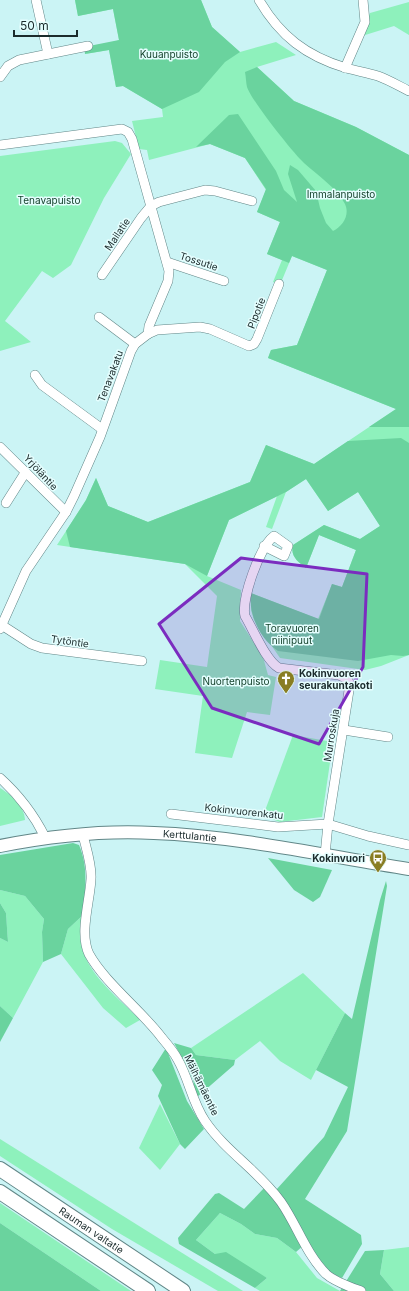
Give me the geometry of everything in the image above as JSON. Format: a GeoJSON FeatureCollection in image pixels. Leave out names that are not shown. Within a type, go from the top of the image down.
{"type":"FeatureCollection","features":[{"type":"Feature","properties":{"kind":"highway","name":"Rauman valtatie"},"geometry":{"type":"LineString","coordinates":[[0,1169],[183,1291]]}},
{"type":"Feature","properties":{"kind":"highway","name":"Rauman valtatie"},"geometry":{"type":"LineString","coordinates":[[0,1192],[148,1291]]}},
{"type":"Feature","properties":{"kind":"highway"},"geometry":{"type":"LineString","coordinates":[[162,1277],[192,1291]]}},
{"type":"Feature","properties":{"kind":"main road","name":"Kerttulantie"},"geometry":{"type":"LineString","coordinates":[[0,846],[44,837],[83,834],[161,833],[218,838],[409,869]]}},
{"type":"Feature","properties":{"kind":"street"},"geometry":{"type":"LineString","coordinates":[[36,0],[48,54]]}},
{"type":"Feature","properties":{"kind":"street"},"geometry":{"type":"LineString","coordinates":[[259,0],[270,20],[284,35],[314,56],[345,68],[380,77],[409,91]]}},
{"type":"Feature","properties":{"kind":"street"},"geometry":{"type":"LineString","coordinates":[[345,68],[365,22],[364,0]]}},
{"type":"Feature","properties":{"kind":"street"},"geometry":{"type":"LineString","coordinates":[[0,77],[8,66],[19,60],[88,46]]}},
{"type":"Feature","properties":{"kind":"street"},"geometry":{"type":"LineString","coordinates":[[0,145],[122,129],[128,132],[132,139],[167,262],[168,281],[149,326],[148,334]]}},
{"type":"Feature","properties":{"kind":"street"},"geometry":{"type":"LineString","coordinates":[[152,206],[159,202],[205,190],[215,190],[252,201]]}},
{"type":"Feature","properties":{"kind":"street","name":"Mailatie"},"geometry":{"type":"LineString","coordinates":[[102,275],[141,218],[152,206]]}},
{"type":"Feature","properties":{"kind":"street","name":"Tossutie"},"geometry":{"type":"LineString","coordinates":[[167,262],[224,281]]}},
{"type":"Feature","properties":{"kind":"street","name":"Pipotie"},"geometry":{"type":"LineString","coordinates":[[148,334],[156,330],[200,326],[249,346],[254,344],[257,339],[279,284]]}},
{"type":"Feature","properties":{"kind":"street"},"geometry":{"type":"LineString","coordinates":[[99,317],[135,344]]}},
{"type":"Feature","properties":{"kind":"street","name":"Tenavakatu"},"geometry":{"type":"LineString","coordinates":[[0,626],[26,571],[66,512],[88,467],[135,344],[148,334]]}},
{"type":"Feature","properties":{"kind":"street"},"geometry":{"type":"LineString","coordinates":[[35,376],[42,385],[102,429]]}},
{"type":"Feature","properties":{"kind":"street","name":"Yrjöläntie"},"geometry":{"type":"LineString","coordinates":[[0,447],[66,512]]}},
{"type":"Feature","properties":{"kind":"street"},"geometry":{"type":"LineString","coordinates":[[6,503],[26,472]]}},
{"type":"Feature","properties":{"kind":"street","name":"Murroskuja"},"geometry":{"type":"LineString","coordinates":[[264,546],[249,585],[243,609],[245,616],[274,665],[279,668],[339,675],[347,679],[350,684],[344,730],[328,824],[325,856]]}},
{"type":"Feature","properties":{"kind":"street","name":"Tytöntie"},"geometry":{"type":"LineString","coordinates":[[0,626],[26,641],[42,648],[142,661]]}},
{"type":"Feature","properties":{"kind":"street"},"geometry":{"type":"LineString","coordinates":[[344,730],[388,737]]}},
{"type":"Feature","properties":{"kind":"street"},"geometry":{"type":"LineString","coordinates":[[0,778],[23,800],[36,819],[44,837]]}},
{"type":"Feature","properties":{"kind":"street","name":"Kokinvuorenkatu"},"geometry":{"type":"LineString","coordinates":[[171,814],[278,827],[328,824],[368,836],[409,845]]}},
{"type":"Feature","properties":{"kind":"street","name":"Mäihämäentie"},"geometry":{"type":"LineString","coordinates":[[83,834],[92,878],[86,920],[86,935],[89,953],[102,970],[166,1042],[178,1060],[192,1095],[205,1120],[232,1153],[264,1182],[281,1202],[311,1253],[326,1274],[343,1284],[361,1291]]}},
{"type":"Feature","properties":{"kind":"highlighted area"},"geometry":{"type":"Polygon","coordinates":[[[241,558],[367,574],[363,667],[319,744],[212,708],[159,624],[241,558]]]}},
{"type":"Feature","properties":{"kind":"green space"},"geometry":{"type":"Polygon","coordinates":[[[75,0],[201,0],[212,27],[240,52],[276,42],[296,55],[257,67],[294,101],[356,127],[409,155],[409,655],[381,666],[365,670],[280,658],[254,620],[251,610],[251,593],[318,619],[332,584],[342,587],[356,550],[319,535],[306,568],[294,556],[292,549],[293,545],[324,525],[360,539],[380,526],[358,492],[328,511],[306,479],[286,492],[272,529],[266,527],[277,496],[229,520],[207,576],[241,590],[240,621],[263,657],[268,675],[276,677],[270,715],[247,712],[232,758],[195,753],[203,696],[155,689],[160,660],[207,667],[217,596],[185,564],[57,545],[86,500],[96,478],[108,506],[148,522],[250,482],[266,445],[314,464],[396,409],[268,358],[271,350],[297,345],[327,270],[292,256],[280,285],[273,282],[282,260],[267,254],[280,222],[257,212],[266,190],[245,158],[210,144],[149,160],[147,150],[139,149],[132,121],[163,117],[162,109],[123,86],[116,87],[109,50],[85,54],[119,40],[113,9],[78,16],[75,0]]]}},
{"type":"Feature","properties":{"kind":"green space","name":"Kuuanpuisto"},"geometry":{"type":"Polygon","coordinates":[[[75,0],[201,0],[212,27],[240,52],[225,62],[199,92],[162,109],[123,86],[116,87],[109,50],[85,54],[84,47],[119,40],[113,9],[78,16],[75,0]]]}},
{"type":"Feature","properties":{"kind":"green space"},"geometry":{"type":"Polygon","coordinates":[[[409,2],[409,35],[394,26],[362,36],[370,13],[409,2]]]}},
{"type":"Feature","properties":{"kind":"green space","name":"Immalanpuisto"},"geometry":{"type":"Polygon","coordinates":[[[257,67],[294,101],[356,127],[409,155],[409,427],[369,427],[396,409],[268,358],[271,350],[297,345],[327,270],[292,256],[289,263],[267,254],[280,222],[257,212],[266,189],[245,158],[210,144],[196,147],[229,115],[238,114],[276,171],[284,190],[297,202],[288,174],[290,165],[298,170],[316,191],[320,208],[326,223],[333,231],[343,223],[347,212],[345,204],[337,192],[304,163],[282,138],[250,94],[247,87],[245,72],[257,67]]]}},
{"type":"Feature","properties":{"kind":"green space","name":"Tenavapuisto"},"geometry":{"type":"Polygon","coordinates":[[[115,141],[122,143],[131,154],[104,198],[71,265],[53,278],[42,271],[5,321],[31,342],[0,351],[0,156],[115,141]]]}},
{"type":"Feature","properties":{"kind":"green space","name":"Toravuoren niinipuut"},"geometry":{"type":"Polygon","coordinates":[[[401,438],[409,443],[409,655],[391,655],[358,661],[278,651],[266,640],[253,617],[251,609],[251,593],[319,619],[332,584],[342,587],[356,550],[319,535],[306,568],[294,556],[292,549],[293,545],[324,525],[360,539],[380,526],[358,492],[328,511],[306,479],[286,492],[229,520],[207,576],[185,564],[70,547],[66,531],[86,500],[96,478],[108,506],[148,522],[250,482],[266,445],[314,464],[348,441],[401,438]]]}},
{"type":"Feature","properties":{"kind":"green space"},"geometry":{"type":"Polygon","coordinates":[[[293,735],[333,742],[322,817],[280,822],[263,816],[293,735]]]}},
{"type":"Feature","properties":{"kind":"green space"},"geometry":{"type":"Polygon","coordinates":[[[0,788],[20,805],[25,820],[0,826],[0,788]]]}},
{"type":"Feature","properties":{"kind":"green space"},"geometry":{"type":"Polygon","coordinates":[[[73,843],[79,845],[84,862],[86,880],[83,915],[68,929],[61,954],[43,962],[42,932],[44,919],[25,896],[0,890],[0,855],[73,843]]]}},
{"type":"Feature","properties":{"kind":"green space"},"geometry":{"type":"Polygon","coordinates":[[[268,858],[332,870],[320,897],[313,902],[294,890],[268,858]]]}},
{"type":"Feature","properties":{"kind":"green space"},"geometry":{"type":"Polygon","coordinates":[[[386,881],[387,886],[347,1131],[305,1199],[361,1235],[362,1244],[342,1278],[328,1272],[316,1256],[276,1190],[324,1137],[348,1087],[316,1070],[345,1013],[352,1019],[380,900],[386,881]]]}},
{"type":"Feature","properties":{"kind":"green space"},"geometry":{"type":"Polygon","coordinates":[[[0,890],[25,896],[44,919],[42,932],[43,962],[13,1018],[0,1006],[0,938],[8,942],[6,913],[0,903],[0,890]]]}},
{"type":"Feature","properties":{"kind":"green space"},"geometry":{"type":"Polygon","coordinates":[[[0,903],[6,913],[8,942],[0,938],[0,903]]]}},
{"type":"Feature","properties":{"kind":"green space"},"geometry":{"type":"Polygon","coordinates":[[[83,915],[80,933],[86,959],[101,981],[140,1020],[126,1028],[103,1008],[61,954],[68,929],[83,915]]]}},
{"type":"Feature","properties":{"kind":"green space"},"geometry":{"type":"Polygon","coordinates":[[[303,973],[345,1013],[311,1080],[280,1061],[260,1041],[235,1060],[196,1055],[191,1048],[303,973]]]}},
{"type":"Feature","properties":{"kind":"green space"},"geometry":{"type":"Polygon","coordinates":[[[0,1006],[13,1018],[0,1042],[0,1006]]]}},
{"type":"Feature","properties":{"kind":"green space"},"geometry":{"type":"Polygon","coordinates":[[[174,1043],[191,1048],[196,1055],[235,1060],[234,1065],[196,1098],[193,1079],[174,1043]]]}},
{"type":"Feature","properties":{"kind":"green space"},"geometry":{"type":"Polygon","coordinates":[[[166,1048],[187,1101],[204,1129],[185,1149],[180,1144],[158,1096],[162,1085],[152,1070],[166,1048]]]}},
{"type":"Feature","properties":{"kind":"green space"},"geometry":{"type":"Polygon","coordinates":[[[160,1104],[180,1144],[160,1170],[139,1148],[160,1104]]]}},
{"type":"Feature","properties":{"kind":"green space"},"geometry":{"type":"Polygon","coordinates":[[[0,1139],[243,1291],[218,1291],[112,1229],[0,1156],[0,1139]]]}},
{"type":"Feature","properties":{"kind":"green space"},"geometry":{"type":"Polygon","coordinates":[[[265,1187],[278,1204],[304,1245],[296,1252],[277,1238],[255,1234],[241,1224],[220,1213],[196,1240],[215,1254],[226,1252],[267,1278],[255,1288],[179,1244],[178,1238],[215,1194],[219,1193],[244,1209],[265,1187]]]}},
{"type":"Feature","properties":{"kind":"green space"},"geometry":{"type":"Polygon","coordinates":[[[0,1203],[131,1291],[101,1291],[0,1223],[0,1203]]]}},
{"type":"Feature","properties":{"kind":"green space"},"geometry":{"type":"Polygon","coordinates":[[[220,1213],[241,1224],[255,1234],[277,1238],[296,1252],[317,1278],[340,1291],[260,1291],[255,1288],[267,1278],[215,1254],[196,1240],[220,1213]]]}},
{"type":"Feature","properties":{"kind":"green space"},"geometry":{"type":"Polygon","coordinates":[[[0,1223],[101,1291],[0,1291],[0,1223]]]}},
{"type":"Feature","properties":{"kind":"green space"},"geometry":{"type":"Polygon","coordinates":[[[409,1247],[409,1291],[394,1291],[380,1274],[384,1250],[409,1247]]]}},
{"type":"Feature","properties":{"kind":"green space"},"geometry":{"type":"Polygon","coordinates":[[[384,1250],[380,1274],[394,1291],[340,1291],[365,1251],[384,1250]]]}},
{"type":"Feature","properties":{"kind":"place","name":"Kokinvuoren seurakuntakoti"},"geometry":{"type":"Point","coordinates":[286,694]}},
{"type":"Feature","properties":{"kind":"place","name":"Kokinvuori"},"geometry":{"type":"Point","coordinates":[378,873]}},
{"type":"Feature","properties":{"kind":"park label","name":"Nuortenpuisto"},"geometry":{"type":"Point","coordinates":[236,681]}}]}
